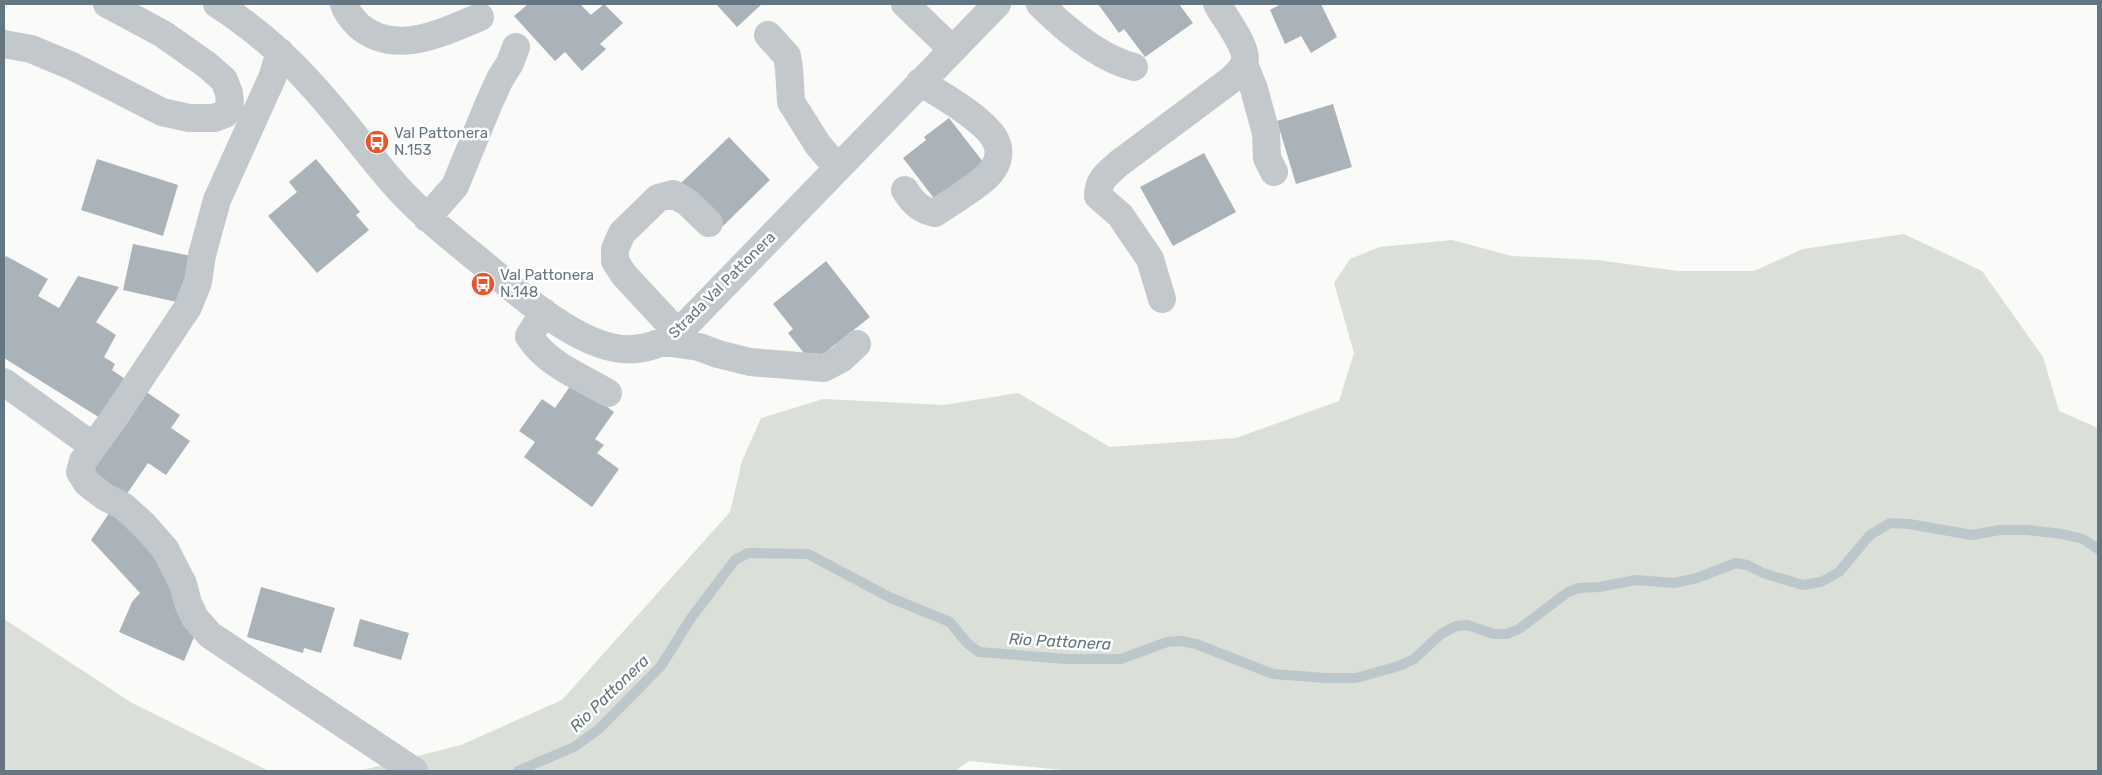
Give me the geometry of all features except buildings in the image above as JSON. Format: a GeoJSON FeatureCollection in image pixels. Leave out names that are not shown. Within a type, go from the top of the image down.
{"type":"FeatureCollection","features":[{"type":"Feature","properties":{"kind":"street"},"geometry":{"type":"LineString","coordinates":[[4,44],[30,49],[72,66],[162,112],[189,118],[214,118],[225,114],[230,105],[229,93],[224,80],[207,65],[163,34],[108,4]]}},
{"type":"Feature","properties":{"kind":"street","name":"Strada Val Pattonera"},"geometry":{"type":"LineString","coordinates":[[217,4],[262,35],[280,52],[353,132],[389,179],[427,218],[525,298],[564,327],[600,344],[620,349],[643,349],[671,337],[997,4]]}},
{"type":"Feature","properties":{"kind":"street"},"geometry":{"type":"LineString","coordinates":[[344,4],[354,21],[365,30],[385,39],[407,41],[429,37],[480,17]]}},
{"type":"Feature","properties":{"kind":"street"},"geometry":{"type":"LineString","coordinates":[[905,4],[952,50]]}},
{"type":"Feature","properties":{"kind":"street"},"geometry":{"type":"LineString","coordinates":[[1040,4],[1066,28],[1096,49],[1124,64],[1134,67]]}},
{"type":"Feature","properties":{"kind":"street"},"geometry":{"type":"LineString","coordinates":[[1162,298],[1150,259],[1120,215],[1098,196],[1098,186],[1104,176],[1118,164],[1232,79],[1244,64],[1245,58],[1240,44],[1217,4]]}},
{"type":"Feature","properties":{"kind":"street"},"geometry":{"type":"LineString","coordinates":[[768,35],[787,56],[790,68],[792,102],[818,145],[837,167]]}},
{"type":"Feature","properties":{"kind":"street"},"geometry":{"type":"LineString","coordinates":[[427,218],[455,186],[478,129],[516,47]]}},
{"type":"Feature","properties":{"kind":"street"},"geometry":{"type":"LineString","coordinates":[[280,52],[272,78],[217,200],[204,248],[198,282],[188,307],[83,461],[80,472],[87,483],[105,497],[123,506],[165,549],[183,584],[188,603],[195,618],[210,635],[414,771]]}},
{"type":"Feature","properties":{"kind":"street"},"geometry":{"type":"LineString","coordinates":[[1244,64],[1254,89],[1266,133],[1267,158],[1274,172]]}},
{"type":"Feature","properties":{"kind":"street"},"geometry":{"type":"LineString","coordinates":[[905,190],[912,201],[923,210],[935,213],[993,171],[999,157],[997,144],[989,130],[951,100],[920,82]]}},
{"type":"Feature","properties":{"kind":"street"},"geometry":{"type":"LineString","coordinates":[[708,223],[687,202],[673,194],[658,198],[622,233],[615,248],[616,261],[624,275],[671,337],[718,354],[750,362],[824,368],[840,359],[857,344]]}},
{"type":"Feature","properties":{"kind":"street"},"geometry":{"type":"LineString","coordinates":[[544,312],[529,336],[532,342],[540,351],[558,364],[608,393]]}},
{"type":"Feature","properties":{"kind":"street"},"geometry":{"type":"LineString","coordinates":[[4,382],[86,440],[98,439]]}},
{"type":"Feature","properties":{"kind":"shaded area"},"geometry":{"type":"Polygon","coordinates":[[[1904,234],[1982,271],[2043,357],[2059,411],[2098,428],[2098,771],[1073,771],[969,761],[955,771],[359,771],[461,745],[562,700],[730,512],[742,461],[761,418],[823,399],[944,405],[1018,393],[1110,447],[1236,438],[1339,401],[1354,353],[1334,283],[1350,259],[1380,247],[1452,240],[1512,256],[1597,260],[1678,271],[1754,271],[1803,249],[1904,234]]]}},
{"type":"Feature","properties":{"kind":"shaded area"},"geometry":{"type":"Polygon","coordinates":[[[4,619],[132,703],[269,771],[4,771],[4,619]]]}},
{"type":"Feature","properties":{"kind":"waterway","name":"Rio Pattonera"},"geometry":{"type":"LineString","coordinates":[[518,771],[574,747],[599,729],[661,666],[691,618],[735,560],[748,553],[808,554],[891,598],[950,622],[967,643],[979,652],[1067,659],[1121,659],[1167,642],[1181,641],[1196,644],[1273,674],[1356,678],[1399,666],[1414,659],[1441,634],[1456,626],[1467,625],[1494,634],[1507,634],[1519,629],[1568,592],[1579,588],[1599,587],[1636,580],[1674,583],[1697,578],[1736,563],[1747,565],[1763,573],[1803,585],[1821,582],[1839,572],[1870,535],[1890,523],[1909,524],[1972,535],[2000,530],[2028,530],[2062,534],[2083,539],[2098,549]]}},
{"type":"Feature","properties":{"kind":"place","name":"Val Pattonera N.153"},"geometry":{"type":"Point","coordinates":[377,142]}},
{"type":"Feature","properties":{"kind":"place","name":"Val Pattonera N.148"},"geometry":{"type":"Point","coordinates":[483,284]}}]}
